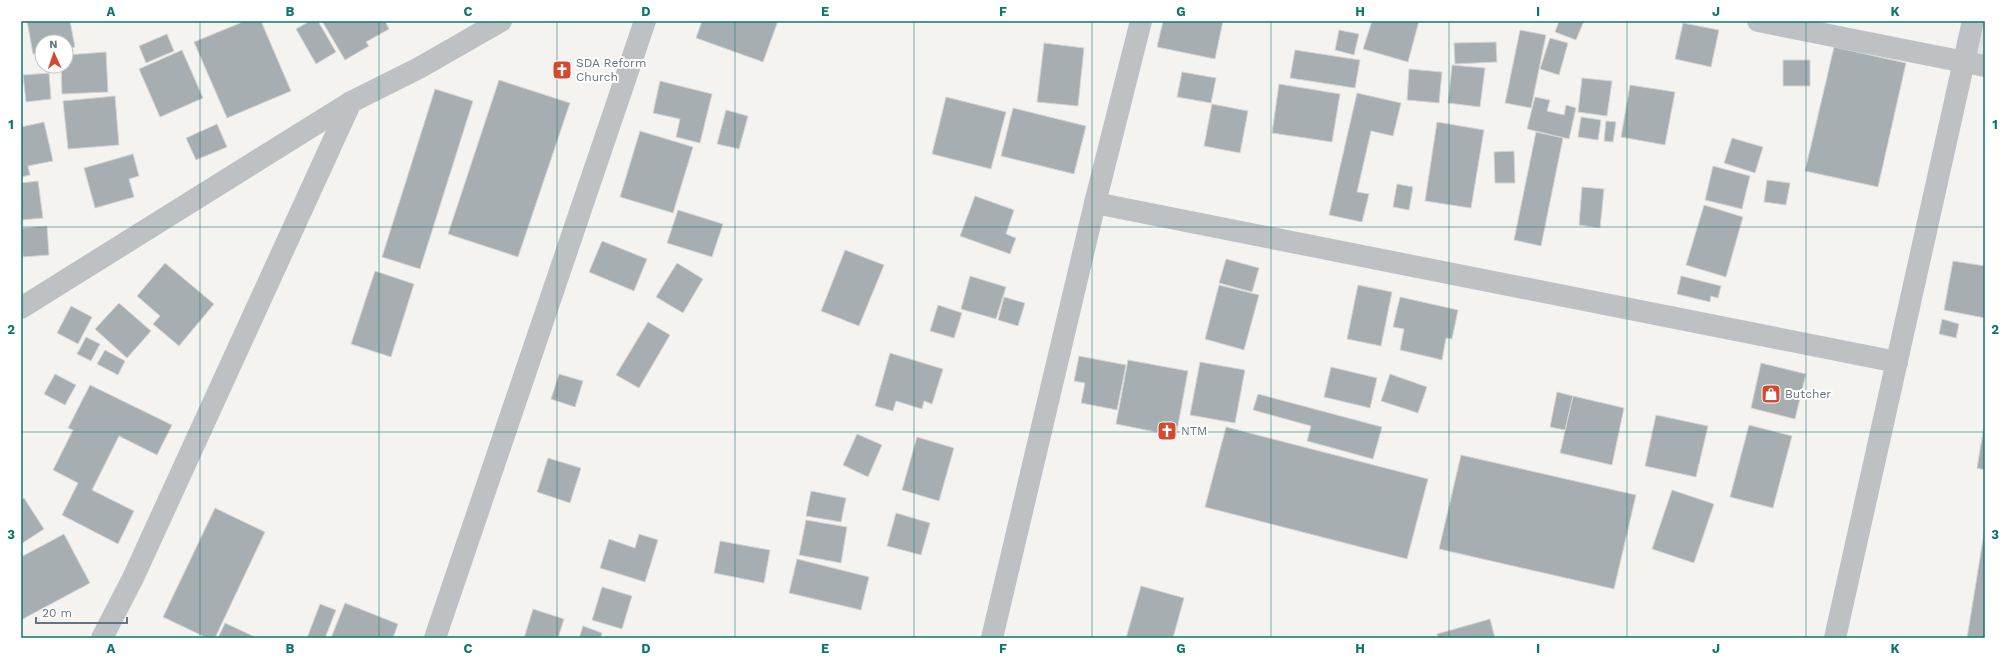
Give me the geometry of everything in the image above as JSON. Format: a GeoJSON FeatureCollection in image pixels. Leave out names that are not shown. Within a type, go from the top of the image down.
{"type":"FeatureCollection","features":[{"type":"Feature","properties":{"kind":"street"},"geometry":{"type":"LineString","coordinates":[[21,308],[351,102],[419,68],[501,21]]}},
{"type":"Feature","properties":{"kind":"street"},"geometry":{"type":"LineString","coordinates":[[435,638],[645,21]]}},
{"type":"Feature","properties":{"kind":"street"},"geometry":{"type":"LineString","coordinates":[[992,638],[1095,203],[1141,21]]}},
{"type":"Feature","properties":{"kind":"street"},"geometry":{"type":"LineString","coordinates":[[1758,21],[1985,66]]}},
{"type":"Feature","properties":{"kind":"street"},"geometry":{"type":"LineString","coordinates":[[1835,638],[1973,21]]}},
{"type":"Feature","properties":{"kind":"street"},"geometry":{"type":"LineString","coordinates":[[102,638],[132,578],[351,102]]}},
{"type":"Feature","properties":{"kind":"street"},"geometry":{"type":"LineString","coordinates":[[1095,203],[1897,362]]}},
{"type":"Feature","properties":{"kind":"shaded area"},"geometry":{"type":"Polygon","coordinates":[[[1973,21],[1985,21],[1985,66],[1963,61],[1973,21]]]}},
{"type":"Feature","properties":{"kind":"building"},"geometry":{"type":"Polygon","coordinates":[[[27,21],[70,21],[72,34],[34,34],[33,54],[27,21]]]}},
{"type":"Feature","properties":{"kind":"building"},"geometry":{"type":"Polygon","coordinates":[[[245,21],[261,21],[291,91],[227,118],[194,42],[245,21]]]}},
{"type":"Feature","properties":{"kind":"building"},"geometry":{"type":"Polygon","coordinates":[[[310,21],[318,21],[336,52],[316,64],[296,29],[310,21]]]}},
{"type":"Feature","properties":{"kind":"building"},"geometry":{"type":"Polygon","coordinates":[[[322,21],[385,21],[389,29],[366,42],[369,46],[345,60],[322,21]]]}},
{"type":"Feature","properties":{"kind":"building"},"geometry":{"type":"Polygon","coordinates":[[[702,21],[778,21],[763,62],[696,38],[702,21]]]}},
{"type":"Feature","properties":{"kind":"building"},"geometry":{"type":"Polygon","coordinates":[[[1163,21],[1223,21],[1215,59],[1157,47],[1163,21]]]}},
{"type":"Feature","properties":{"kind":"building"},"geometry":{"type":"Polygon","coordinates":[[[1372,21],[1419,21],[1408,62],[1363,49],[1372,21]]]}},
{"type":"Feature","properties":{"kind":"building"},"geometry":{"type":"Polygon","coordinates":[[[1559,21],[1584,21],[1576,40],[1555,32],[1559,21]]]}},
{"type":"Feature","properties":{"kind":"building"},"geometry":{"type":"Polygon","coordinates":[[[1683,23],[1719,30],[1711,67],[1675,59],[1683,23]]]}},
{"type":"Feature","properties":{"kind":"building"},"geometry":{"type":"Polygon","coordinates":[[[1339,30],[1359,34],[1354,55],[1335,50],[1339,30]]]}},
{"type":"Feature","properties":{"kind":"building"},"geometry":{"type":"Polygon","coordinates":[[[1520,30],[1546,35],[1531,108],[1505,103],[1520,30]]]}},
{"type":"Feature","properties":{"kind":"building"},"geometry":{"type":"Polygon","coordinates":[[[167,34],[174,51],[146,63],[139,46],[167,34]]]}},
{"type":"Feature","properties":{"kind":"building"},"geometry":{"type":"Polygon","coordinates":[[[1550,38],[1568,43],[1559,75],[1540,69],[1550,38]]]}},
{"type":"Feature","properties":{"kind":"building"},"geometry":{"type":"Polygon","coordinates":[[[1496,42],[1497,62],[1455,64],[1454,43],[1496,42]]]}},
{"type":"Feature","properties":{"kind":"building"},"geometry":{"type":"Polygon","coordinates":[[[1044,43],[1084,48],[1078,106],[1037,102],[1044,43]]]}},
{"type":"Feature","properties":{"kind":"building"},"geometry":{"type":"Polygon","coordinates":[[[1834,47],[1906,63],[1878,187],[1805,171],[1834,47]]]}},
{"type":"Feature","properties":{"kind":"building"},"geometry":{"type":"Polygon","coordinates":[[[182,50],[203,98],[160,117],[139,69],[182,50]]]}},
{"type":"Feature","properties":{"kind":"building"},"geometry":{"type":"Polygon","coordinates":[[[1295,50],[1360,60],[1355,88],[1290,78],[1295,50]]]}},
{"type":"Feature","properties":{"kind":"building"},"geometry":{"type":"Polygon","coordinates":[[[106,52],[108,92],[62,94],[61,74],[74,74],[74,54],[106,52]]]}},
{"type":"Feature","properties":{"kind":"building"},"geometry":{"type":"Polygon","coordinates":[[[1783,60],[1810,60],[1810,86],[1783,86],[1783,60]]]}},
{"type":"Feature","properties":{"kind":"building"},"geometry":{"type":"Polygon","coordinates":[[[1452,65],[1485,68],[1480,107],[1448,103],[1452,65]]]}},
{"type":"Feature","properties":{"kind":"building"},"geometry":{"type":"Polygon","coordinates":[[[1409,69],[1442,72],[1439,103],[1407,100],[1409,69]]]}},
{"type":"Feature","properties":{"kind":"building"},"geometry":{"type":"Polygon","coordinates":[[[1182,72],[1216,78],[1211,103],[1177,97],[1182,72]]]}},
{"type":"Feature","properties":{"kind":"building"},"geometry":{"type":"Polygon","coordinates":[[[49,74],[51,99],[26,102],[23,75],[49,74]]]}},
{"type":"Feature","properties":{"kind":"building"},"geometry":{"type":"Polygon","coordinates":[[[1582,78],[1612,81],[1607,116],[1578,112],[1582,78]]]}},
{"type":"Feature","properties":{"kind":"building"},"geometry":{"type":"Polygon","coordinates":[[[499,80],[570,103],[518,257],[448,234],[499,80]]]}},
{"type":"Feature","properties":{"kind":"building"},"geometry":{"type":"Polygon","coordinates":[[[660,81],[712,94],[700,143],[676,137],[680,119],[653,113],[660,81]]]}},
{"type":"Feature","properties":{"kind":"building"},"geometry":{"type":"Polygon","coordinates":[[[1279,84],[1340,94],[1332,142],[1272,133],[1279,84]]]}},
{"type":"Feature","properties":{"kind":"building"},"geometry":{"type":"Polygon","coordinates":[[[1630,85],[1675,92],[1665,145],[1621,137],[1630,85]]]}},
{"type":"Feature","properties":{"kind":"building"},"geometry":{"type":"Polygon","coordinates":[[[435,89],[473,101],[420,269],[382,257],[435,89]]]}},
{"type":"Feature","properties":{"kind":"building"},"geometry":{"type":"Polygon","coordinates":[[[1357,93],[1401,103],[1393,136],[1371,131],[1357,192],[1369,194],[1362,222],[1329,215],[1357,93]]]}},
{"type":"Feature","properties":{"kind":"building"},"geometry":{"type":"Polygon","coordinates":[[[115,96],[119,145],[68,149],[63,101],[115,96]]]}},
{"type":"Feature","properties":{"kind":"building"},"geometry":{"type":"Polygon","coordinates":[[[946,97],[1006,112],[991,169],[932,154],[946,97]]]}},
{"type":"Feature","properties":{"kind":"building"},"geometry":{"type":"Polygon","coordinates":[[[1535,97],[1550,100],[1547,111],[1564,115],[1566,105],[1576,108],[1569,139],[1527,129],[1535,97]]]}},
{"type":"Feature","properties":{"kind":"building"},"geometry":{"type":"Polygon","coordinates":[[[1212,104],[1248,111],[1240,153],[1204,146],[1212,104]]]}},
{"type":"Feature","properties":{"kind":"building"},"geometry":{"type":"Polygon","coordinates":[[[1013,108],[1086,126],[1074,174],[1001,156],[1013,108]]]}},
{"type":"Feature","properties":{"kind":"building"},"geometry":{"type":"Polygon","coordinates":[[[726,110],[748,116],[739,149],[717,144],[726,110]]]}},
{"type":"Feature","properties":{"kind":"building"},"geometry":{"type":"Polygon","coordinates":[[[1581,117],[1601,120],[1598,140],[1578,137],[1581,117]]]}},
{"type":"Feature","properties":{"kind":"building"},"geometry":{"type":"Polygon","coordinates":[[[1606,121],[1616,122],[1613,142],[1604,141],[1606,121]]]}},
{"type":"Feature","properties":{"kind":"building"},"geometry":{"type":"Polygon","coordinates":[[[44,122],[53,161],[28,166],[30,175],[21,177],[21,127],[44,122]]]}},
{"type":"Feature","properties":{"kind":"building"},"geometry":{"type":"Polygon","coordinates":[[[1437,122],[1484,130],[1471,208],[1425,201],[1437,122]]]}},
{"type":"Feature","properties":{"kind":"building"},"geometry":{"type":"Polygon","coordinates":[[[217,124],[227,147],[196,160],[186,138],[217,124]]]}},
{"type":"Feature","properties":{"kind":"building"},"geometry":{"type":"Polygon","coordinates":[[[640,131],[693,147],[673,213],[620,197],[640,131]]]}},
{"type":"Feature","properties":{"kind":"building"},"geometry":{"type":"Polygon","coordinates":[[[1536,132],[1563,138],[1541,246],[1514,240],[1536,132]]]}},
{"type":"Feature","properties":{"kind":"building"},"geometry":{"type":"Polygon","coordinates":[[[1732,138],[1763,147],[1755,173],[1724,163],[1732,138]]]}},
{"type":"Feature","properties":{"kind":"building"},"geometry":{"type":"Polygon","coordinates":[[[1514,151],[1515,183],[1495,183],[1494,152],[1514,151]]]}},
{"type":"Feature","properties":{"kind":"building"},"geometry":{"type":"Polygon","coordinates":[[[133,154],[139,176],[129,179],[134,197],[95,208],[84,168],[133,154]]]}},
{"type":"Feature","properties":{"kind":"building"},"geometry":{"type":"Polygon","coordinates":[[[1713,166],[1750,176],[1742,209],[1705,200],[1713,166]]]}},
{"type":"Feature","properties":{"kind":"building"},"geometry":{"type":"Polygon","coordinates":[[[1767,180],[1790,183],[1786,205],[1764,202],[1767,180]]]}},
{"type":"Feature","properties":{"kind":"building"},"geometry":{"type":"Polygon","coordinates":[[[38,181],[43,218],[22,220],[21,183],[38,181]]]}},
{"type":"Feature","properties":{"kind":"building"},"geometry":{"type":"Polygon","coordinates":[[[1397,184],[1413,187],[1409,210],[1393,207],[1397,184]]]}},
{"type":"Feature","properties":{"kind":"building"},"geometry":{"type":"Polygon","coordinates":[[[1582,187],[1604,189],[1600,228],[1579,225],[1582,187]]]}},
{"type":"Feature","properties":{"kind":"building"},"geometry":{"type":"Polygon","coordinates":[[[975,196],[1014,210],[1006,234],[1016,238],[1010,254],[960,236],[975,196]]]}},
{"type":"Feature","properties":{"kind":"building"},"geometry":{"type":"Polygon","coordinates":[[[1704,205],[1743,217],[1726,277],[1686,265],[1704,205]]]}},
{"type":"Feature","properties":{"kind":"building"},"geometry":{"type":"Polygon","coordinates":[[[678,210],[723,224],[712,257],[667,243],[678,210]]]}},
{"type":"Feature","properties":{"kind":"building"},"geometry":{"type":"Polygon","coordinates":[[[47,226],[49,255],[23,257],[21,228],[47,226]]]}},
{"type":"Feature","properties":{"kind":"building"},"geometry":{"type":"Polygon","coordinates":[[[602,241],[647,259],[634,291],[589,272],[602,241]]]}},
{"type":"Feature","properties":{"kind":"building"},"geometry":{"type":"Polygon","coordinates":[[[845,250],[884,265],[859,326],[821,311],[845,250]]]}},
{"type":"Feature","properties":{"kind":"building"},"geometry":{"type":"Polygon","coordinates":[[[1226,259],[1259,268],[1252,292],[1219,283],[1226,259]]]}},
{"type":"Feature","properties":{"kind":"building"},"geometry":{"type":"Polygon","coordinates":[[[1953,261],[1985,266],[1985,318],[1944,310],[1953,261]]]}},
{"type":"Feature","properties":{"kind":"building"},"geometry":{"type":"Polygon","coordinates":[[[165,263],[214,304],[179,346],[153,324],[160,316],[137,296],[165,263]]]}},
{"type":"Feature","properties":{"kind":"building"},"geometry":{"type":"Polygon","coordinates":[[[677,263],[703,279],[683,313],[656,297],[677,263]]]}},
{"type":"Feature","properties":{"kind":"building"},"geometry":{"type":"Polygon","coordinates":[[[375,271],[414,284],[391,357],[351,344],[375,271]]]}},
{"type":"Feature","properties":{"kind":"building"},"geometry":{"type":"Polygon","coordinates":[[[970,276],[1006,287],[996,319],[961,309],[970,276]]]}},
{"type":"Feature","properties":{"kind":"building"},"geometry":{"type":"Polygon","coordinates":[[[1681,276],[1721,286],[1718,298],[1711,296],[1710,302],[1677,294],[1681,276]]]}},
{"type":"Feature","properties":{"kind":"building"},"geometry":{"type":"Polygon","coordinates":[[[1219,285],[1259,295],[1244,350],[1205,339],[1219,285]]]}},
{"type":"Feature","properties":{"kind":"building"},"geometry":{"type":"Polygon","coordinates":[[[1358,285],[1392,292],[1381,346],[1347,339],[1358,285]]]}},
{"type":"Feature","properties":{"kind":"building"},"geometry":{"type":"Polygon","coordinates":[[[1004,297],[1025,303],[1018,326],[998,320],[1004,297]]]}},
{"type":"Feature","properties":{"kind":"building"},"geometry":{"type":"Polygon","coordinates":[[[1400,297],[1458,310],[1452,339],[1446,338],[1442,360],[1400,350],[1404,329],[1393,327],[1400,297]]]}},
{"type":"Feature","properties":{"kind":"building"},"geometry":{"type":"Polygon","coordinates":[[[119,303],[151,331],[127,358],[95,329],[119,303]]]}},
{"type":"Feature","properties":{"kind":"building"},"geometry":{"type":"Polygon","coordinates":[[[938,305],[962,313],[954,338],[930,331],[938,305]]]}},
{"type":"Feature","properties":{"kind":"building"},"geometry":{"type":"Polygon","coordinates":[[[71,306],[92,317],[78,344],[57,333],[71,306]]]}},
{"type":"Feature","properties":{"kind":"building"},"geometry":{"type":"Polygon","coordinates":[[[1942,319],[1959,324],[1956,338],[1939,334],[1942,319]]]}},
{"type":"Feature","properties":{"kind":"building"},"geometry":{"type":"Polygon","coordinates":[[[648,322],[670,335],[639,388],[616,375],[648,322]]]}},
{"type":"Feature","properties":{"kind":"building"},"geometry":{"type":"Polygon","coordinates":[[[86,337],[100,344],[91,361],[77,354],[86,337]]]}},
{"type":"Feature","properties":{"kind":"building"},"geometry":{"type":"Polygon","coordinates":[[[105,350],[125,361],[118,375],[97,364],[105,350]]]}},
{"type":"Feature","properties":{"kind":"building"},"geometry":{"type":"Polygon","coordinates":[[[890,353],[943,369],[932,404],[924,401],[922,409],[896,401],[893,411],[875,406],[890,353]]]}},
{"type":"Feature","properties":{"kind":"building"},"geometry":{"type":"Polygon","coordinates":[[[1079,356],[1126,365],[1117,410],[1081,403],[1085,383],[1074,381],[1079,356]]]}},
{"type":"Feature","properties":{"kind":"building"},"geometry":{"type":"Polygon","coordinates":[[[1128,360],[1188,371],[1176,436],[1116,424],[1128,360]]]}},
{"type":"Feature","properties":{"kind":"building"},"geometry":{"type":"Polygon","coordinates":[[[1200,362],[1245,370],[1235,423],[1190,415],[1200,362]]]}},
{"type":"Feature","properties":{"kind":"building"},"geometry":{"type":"Polygon","coordinates":[[[1761,363],[1806,374],[1795,419],[1751,408],[1761,363]]]}},
{"type":"Feature","properties":{"kind":"building"},"geometry":{"type":"Polygon","coordinates":[[[1331,367],[1377,378],[1370,408],[1324,397],[1331,367]]]}},
{"type":"Feature","properties":{"kind":"building"},"geometry":{"type":"Polygon","coordinates":[[[55,374],[76,385],[65,405],[44,394],[55,374]]]}},
{"type":"Feature","properties":{"kind":"building"},"geometry":{"type":"Polygon","coordinates":[[[559,374],[583,381],[575,407],[551,399],[559,374]]]}},
{"type":"Feature","properties":{"kind":"building"},"geometry":{"type":"Polygon","coordinates":[[[1390,374],[1427,387],[1418,413],[1381,401],[1390,374]]]}},
{"type":"Feature","properties":{"kind":"building"},"geometry":{"type":"Polygon","coordinates":[[[90,385],[172,425],[157,455],[119,436],[92,490],[134,511],[118,544],[62,515],[78,483],[53,470],[73,430],[68,428],[90,385]]]}},
{"type":"Feature","properties":{"kind":"building"},"geometry":{"type":"Polygon","coordinates":[[[1557,392],[1573,396],[1565,430],[1550,427],[1557,392]]]}},
{"type":"Feature","properties":{"kind":"building"},"geometry":{"type":"Polygon","coordinates":[[[1258,394],[1382,427],[1373,459],[1307,441],[1311,426],[1253,410],[1258,394]]]}},
{"type":"Feature","properties":{"kind":"building"},"geometry":{"type":"Polygon","coordinates":[[[1573,396],[1624,408],[1612,465],[1560,453],[1573,396]]]}},
{"type":"Feature","properties":{"kind":"building"},"geometry":{"type":"Polygon","coordinates":[[[1656,415],[1708,426],[1696,477],[1645,466],[1656,415]]]}},
{"type":"Feature","properties":{"kind":"building"},"geometry":{"type":"Polygon","coordinates":[[[1985,420],[1985,470],[1977,468],[1985,420]]]}},
{"type":"Feature","properties":{"kind":"building"},"geometry":{"type":"Polygon","coordinates":[[[1749,425],[1792,436],[1773,508],[1730,497],[1749,425]]]}},
{"type":"Feature","properties":{"kind":"building"},"geometry":{"type":"Polygon","coordinates":[[[1226,427],[1428,479],[1407,559],[1205,507],[1226,427]]]}},
{"type":"Feature","properties":{"kind":"building"},"geometry":{"type":"Polygon","coordinates":[[[857,434],[882,445],[868,477],[843,465],[857,434]]]}},
{"type":"Feature","properties":{"kind":"building"},"geometry":{"type":"Polygon","coordinates":[[[917,437],[954,448],[939,501],[902,490],[917,437]]]}},
{"type":"Feature","properties":{"kind":"building"},"geometry":{"type":"Polygon","coordinates":[[[1461,455],[1636,495],[1614,589],[1439,549],[1461,455]]]}},
{"type":"Feature","properties":{"kind":"building"},"geometry":{"type":"Polygon","coordinates":[[[548,458],[581,468],[570,503],[537,492],[548,458]]]}},
{"type":"Feature","properties":{"kind":"building"},"geometry":{"type":"Polygon","coordinates":[[[1672,490],[1714,504],[1694,563],[1652,549],[1672,490]]]}},
{"type":"Feature","properties":{"kind":"building"},"geometry":{"type":"Polygon","coordinates":[[[811,491],[846,498],[841,522],[806,516],[811,491]]]}},
{"type":"Feature","properties":{"kind":"building"},"geometry":{"type":"Polygon","coordinates":[[[24,498],[44,529],[21,544],[21,500],[24,498]]]}},
{"type":"Feature","properties":{"kind":"building"},"geometry":{"type":"Polygon","coordinates":[[[215,508],[265,532],[215,638],[207,638],[163,617],[215,508]]]}},
{"type":"Feature","properties":{"kind":"building"},"geometry":{"type":"Polygon","coordinates":[[[896,513],[930,523],[921,555],[887,546],[896,513]]]}},
{"type":"Feature","properties":{"kind":"building"},"geometry":{"type":"Polygon","coordinates":[[[806,520],[847,527],[841,563],[799,555],[806,520]]]}},
{"type":"Feature","properties":{"kind":"building"},"geometry":{"type":"Polygon","coordinates":[[[1985,527],[1985,638],[1967,638],[1985,527]]]}},
{"type":"Feature","properties":{"kind":"building"},"geometry":{"type":"Polygon","coordinates":[[[64,534],[90,583],[21,620],[21,557],[64,534]]]}},
{"type":"Feature","properties":{"kind":"building"},"geometry":{"type":"Polygon","coordinates":[[[639,534],[658,540],[645,582],[600,568],[609,539],[635,548],[639,534]]]}},
{"type":"Feature","properties":{"kind":"building"},"geometry":{"type":"Polygon","coordinates":[[[720,541],[770,550],[764,583],[714,573],[720,541]]]}},
{"type":"Feature","properties":{"kind":"building"},"geometry":{"type":"Polygon","coordinates":[[[797,559],[869,577],[861,610],[789,593],[797,559]]]}},
{"type":"Feature","properties":{"kind":"building"},"geometry":{"type":"Polygon","coordinates":[[[1141,586],[1184,598],[1173,638],[1126,638],[1141,586]]]}},
{"type":"Feature","properties":{"kind":"building"},"geometry":{"type":"Polygon","coordinates":[[[602,587],[632,596],[622,629],[592,620],[602,587]]]}},
{"type":"Feature","properties":{"kind":"building"},"geometry":{"type":"Polygon","coordinates":[[[345,603],[398,624],[393,638],[331,638],[345,603]]]}},
{"type":"Feature","properties":{"kind":"building"},"geometry":{"type":"Polygon","coordinates":[[[320,604],[336,610],[325,638],[307,638],[320,604]]]}},
{"type":"Feature","properties":{"kind":"building"},"geometry":{"type":"Polygon","coordinates":[[[533,609],[564,619],[558,638],[524,638],[533,609]]]}},
{"type":"Feature","properties":{"kind":"building"},"geometry":{"type":"Polygon","coordinates":[[[1490,619],[1495,638],[1438,638],[1437,634],[1490,619]]]}},
{"type":"Feature","properties":{"kind":"building"},"geometry":{"type":"Polygon","coordinates":[[[225,623],[255,637],[218,638],[225,623]]]}},
{"type":"Feature","properties":{"kind":"building"},"geometry":{"type":"Polygon","coordinates":[[[583,626],[602,633],[601,638],[579,638],[583,626]]]}},
{"type":"Feature","properties":{"kind":"place","name":"SDA Reform Church"},"geometry":{"type":"Point","coordinates":[562,70]}},
{"type":"Feature","properties":{"kind":"place","name":"Butcher"},"geometry":{"type":"Point","coordinates":[1771,394]}},
{"type":"Feature","properties":{"kind":"place","name":"NTM"},"geometry":{"type":"Point","coordinates":[1167,431]}}]}
